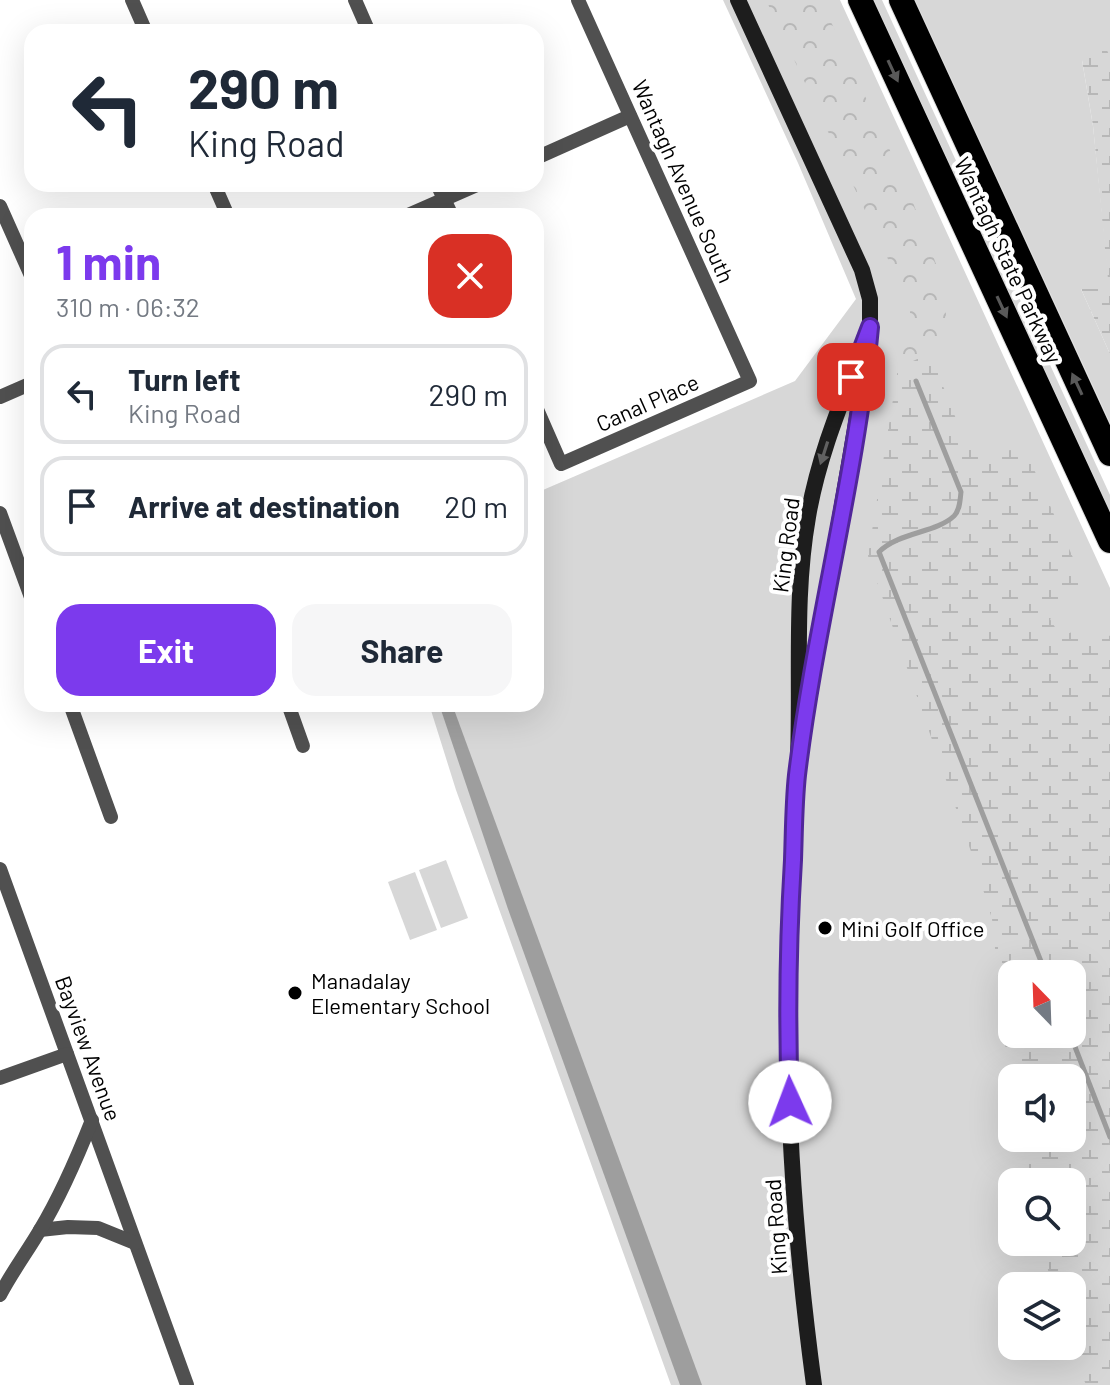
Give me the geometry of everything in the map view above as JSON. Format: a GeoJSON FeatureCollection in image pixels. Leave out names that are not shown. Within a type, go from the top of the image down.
{"type":"FeatureCollection","features":[{"type":"Feature","properties":{"kind":"highway","name":"Wantagh State Parkway"},"geometry":{"type":"LineString","coordinates":[[860,0],[1110,541]]}},
{"type":"Feature","properties":{"kind":"highway","name":"Wantagh State Parkway"},"geometry":{"type":"LineString","coordinates":[[901,0],[1110,454]]}},
{"type":"Feature","properties":{"kind":"street"},"geometry":{"type":"LineString","coordinates":[[132,0],[142,24]]}},
{"type":"Feature","properties":{"kind":"street"},"geometry":{"type":"LineString","coordinates":[[355,0],[366,24]]}},
{"type":"Feature","properties":{"kind":"street","name":"Wantagh Avenue South"},"geometry":{"type":"LineString","coordinates":[[578,0],[750,381]]}},
{"type":"Feature","properties":{"kind":"street","name":"King Road"},"geometry":{"type":"LineString","coordinates":[[738,0],[858,260],[870,299],[870,327],[857,424],[797,777]]}},
{"type":"Feature","properties":{"kind":"street"},"geometry":{"type":"LineString","coordinates":[[544,154],[630,116]]}},
{"type":"Feature","properties":{"kind":"street"},"geometry":{"type":"LineString","coordinates":[[440,192],[448,208]]}},
{"type":"Feature","properties":{"kind":"street"},"geometry":{"type":"LineString","coordinates":[[425,208],[462,192]]}},
{"type":"Feature","properties":{"kind":"street"},"geometry":{"type":"LineString","coordinates":[[0,206],[24,260]]}},
{"type":"Feature","properties":{"kind":"street","name":"King Road"},"geometry":{"type":"LineString","coordinates":[[814,1385],[802,1298],[788,1048],[801,575],[814,485],[870,327]]}},
{"type":"Feature","properties":{"kind":"street","name":"Canal Place"},"geometry":{"type":"LineString","coordinates":[[544,425],[561,464],[750,381]]}},
{"type":"Feature","properties":{"kind":"street"},"geometry":{"type":"LineString","coordinates":[[0,397],[24,386]]}},
{"type":"Feature","properties":{"kind":"street"},"geometry":{"type":"LineString","coordinates":[[0,513],[24,578]]}},
{"type":"Feature","properties":{"kind":"street"},"geometry":{"type":"LineString","coordinates":[[73,712],[111,817]]}},
{"type":"Feature","properties":{"kind":"street"},"geometry":{"type":"LineString","coordinates":[[291,712],[303,746]]}},
{"type":"Feature","properties":{"kind":"street","name":"Bayview Avenue"},"geometry":{"type":"LineString","coordinates":[[0,869],[187,1385]]}},
{"type":"Feature","properties":{"kind":"street"},"geometry":{"type":"LineString","coordinates":[[0,1078],[67,1054]]}},
{"type":"Feature","properties":{"kind":"street"},"geometry":{"type":"LineString","coordinates":[[0,1295],[70,1174],[92,1120]]}},
{"type":"Feature","properties":{"kind":"street"},"geometry":{"type":"LineString","coordinates":[[40,1230],[98,1228],[135,1243]]}},
{"type":"Feature","properties":{"kind":"green space"},"geometry":{"type":"Polygon","coordinates":[[[723,0],[840,0],[1110,588],[1110,1385],[671,1385],[456,790],[432,712],[544,712],[544,490],[795,381],[856,299],[723,0]]]}},
{"type":"Feature","properties":{"kind":"green space"},"geometry":{"type":"Polygon","coordinates":[[[766,0],[821,0],[909,192],[945,288],[946,316],[930,353],[898,368],[911,308],[766,0]]]}},
{"type":"Feature","properties":{"kind":"green space"},"geometry":{"type":"Polygon","coordinates":[[[873,0],[882,0],[1110,495],[1110,514],[873,0]]]}},
{"type":"Feature","properties":{"kind":"green space"},"geometry":{"type":"Polygon","coordinates":[[[915,0],[1110,0],[1110,75],[1082,60],[1093,126],[1110,290],[1081,289],[1110,354],[1110,423],[915,0]]]}},
{"type":"Feature","properties":{"kind":"green space"},"geometry":{"type":"Polygon","coordinates":[[[1101,37],[1110,57],[1110,354],[1081,289],[1109,289],[1093,126],[1082,60],[1101,37]]]}},
{"type":"Feature","properties":{"kind":"green space"},"geometry":{"type":"Polygon","coordinates":[[[930,353],[962,434],[975,453],[1025,449],[1078,569],[1081,590],[1075,599],[1050,619],[1061,637],[1086,629],[1110,636],[1110,1385],[1086,1385],[1076,1360],[1086,1360],[1086,1272],[1048,1272],[1044,1256],[1086,1256],[1086,1168],[1022,1168],[1018,1152],[1086,1152],[1086,1064],[1007,1064],[1005,1048],[1086,1048],[1086,960],[998,960],[998,977],[992,919],[976,866],[868,556],[898,368],[930,353]]]}},
{"type":"Feature","properties":{"kind":"green space"},"geometry":{"type":"Polygon","coordinates":[[[446,860],[468,918],[441,928],[419,870],[446,860]]]}},
{"type":"Feature","properties":{"kind":"green space"},"geometry":{"type":"Polygon","coordinates":[[[415,872],[437,930],[410,940],[388,882],[415,872]]]}},
{"type":"Feature","properties":{"kind":"shaded area"},"geometry":{"type":"Polygon","coordinates":[[[442,712],[455,712],[702,1385],[680,1385],[508,909],[442,712]]]}},
{"type":"Feature","properties":{"kind":"waterway"},"geometry":{"type":"LineString","coordinates":[[916,381],[961,492],[959,505],[956,514],[946,522],[897,540],[879,552],[1040,960]]}},
{"type":"Feature","properties":{"kind":"waterway"},"geometry":{"type":"LineString","coordinates":[[1075,1048],[1110,1137]]}},
{"type":"Feature","properties":{"kind":"place","name":"Mini Golf Office"},"geometry":{"type":"Point","coordinates":[825,928]}},
{"type":"Feature","properties":{"kind":"place","name":"Manadalay Elementary School"},"geometry":{"type":"Point","coordinates":[295,993]}},
{"type":"Feature","properties":{"kind":"route"},"geometry":{"type":"LineString","coordinates":[[790,1102],[790,913],[797,777],[857,424],[870,327],[851,377]]}}]}
